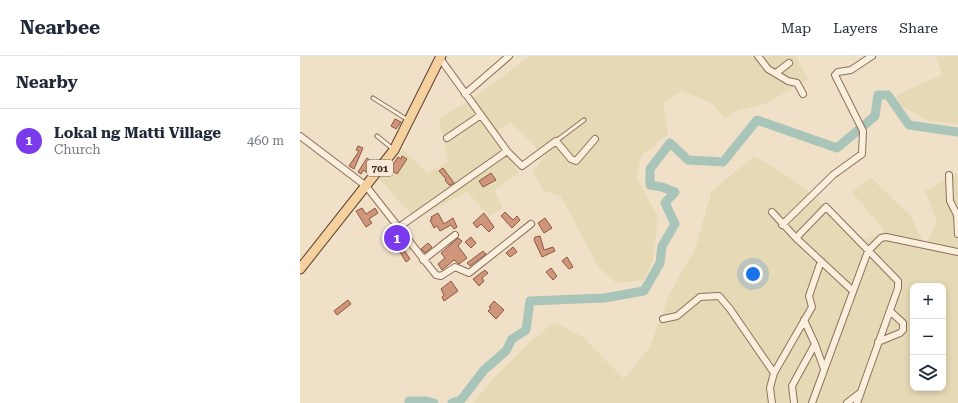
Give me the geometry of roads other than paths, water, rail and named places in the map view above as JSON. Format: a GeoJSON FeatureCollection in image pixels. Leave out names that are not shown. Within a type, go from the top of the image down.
{"type":"FeatureCollection","features":[{"type":"Feature","properties":{"kind":"main road","name":"701"},"geometry":{"type":"LineString","coordinates":[[300,269],[394,150],[410,120],[439,57]]}},
{"type":"Feature","properties":{"kind":"street"},"geometry":{"type":"LineString","coordinates":[[465,94],[502,58],[509,56]]}},
{"type":"Feature","properties":{"kind":"street"},"geometry":{"type":"LineString","coordinates":[[758,56],[768,69],[788,81],[797,83],[804,94]]}},
{"type":"Feature","properties":{"kind":"street"},"geometry":{"type":"LineString","coordinates":[[782,225],[833,175],[862,154],[863,131],[836,75],[838,72],[851,70],[872,56]]}},
{"type":"Feature","properties":{"kind":"street"},"geometry":{"type":"LineString","coordinates":[[439,57],[507,151],[522,166],[556,141],[571,160],[576,161],[595,139]]}},
{"type":"Feature","properties":{"kind":"street"},"geometry":{"type":"LineString","coordinates":[[776,74],[789,63]]}},
{"type":"Feature","properties":{"kind":"street"},"geometry":{"type":"LineString","coordinates":[[447,138],[481,115]]}},
{"type":"Feature","properties":{"kind":"street"},"geometry":{"type":"LineString","coordinates":[[300,136],[366,186],[436,276],[439,276],[455,267],[469,273],[531,224]]}},
{"type":"Feature","properties":{"kind":"street"},"geometry":{"type":"LineString","coordinates":[[399,227],[507,151]]}},
{"type":"Feature","properties":{"kind":"street"},"geometry":{"type":"LineString","coordinates":[[949,175],[950,201],[957,215],[958,234]]}},
{"type":"Feature","properties":{"kind":"street"},"geometry":{"type":"LineString","coordinates":[[796,238],[826,207],[898,281],[898,288],[857,403]]}},
{"type":"Feature","properties":{"kind":"street"},"geometry":{"type":"LineString","coordinates":[[772,212],[782,225],[853,291]]}},
{"type":"Feature","properties":{"kind":"street"},"geometry":{"type":"LineString","coordinates":[[424,260],[455,235]]}},
{"type":"Feature","properties":{"kind":"street"},"geometry":{"type":"LineString","coordinates":[[812,403],[868,251],[881,238],[886,238],[958,252]]}},
{"type":"Feature","properties":{"kind":"street"},"geometry":{"type":"LineString","coordinates":[[772,403],[770,388],[774,373],[812,307],[809,296],[821,261]]}},
{"type":"Feature","properties":{"kind":"street"},"geometry":{"type":"LineString","coordinates":[[663,319],[677,316],[700,297],[719,296],[730,309],[774,373]]}},
{"type":"Feature","properties":{"kind":"street"},"geometry":{"type":"LineString","coordinates":[[878,342],[894,336],[903,330],[902,323],[890,311]]}},
{"type":"Feature","properties":{"kind":"street"},"geometry":{"type":"LineString","coordinates":[[804,320],[824,369]]}},
{"type":"Feature","properties":{"kind":"street"},"geometry":{"type":"LineString","coordinates":[[794,403],[792,386],[815,344]]}},
{"type":"Feature","properties":{"kind":"street"},"geometry":{"type":"LineString","coordinates":[[848,403],[862,391]]}},
{"type":"Feature","properties":{"kind":"lane"},"geometry":{"type":"LineString","coordinates":[[373,98],[410,120]]}},
{"type":"Feature","properties":{"kind":"lane"},"geometry":{"type":"LineString","coordinates":[[556,141],[584,120]]}},
{"type":"Feature","properties":{"kind":"lane"},"geometry":{"type":"LineString","coordinates":[[377,136],[394,150]]}},
{"type":"Feature","properties":{"kind":"waterway"},"geometry":{"type":"LineString","coordinates":[[452,403],[461,400],[484,370],[506,351],[512,339],[526,330],[530,301],[604,298],[644,291],[660,263],[662,246],[675,224],[665,203],[675,192],[662,187],[650,185],[650,169],[670,143],[688,160],[723,162],[757,120],[837,148],[875,116],[878,95],[888,95],[909,125],[958,132]]}},
{"type":"Feature","properties":{"kind":"waterway"},"geometry":{"type":"LineString","coordinates":[[409,403],[409,401],[426,401],[434,403]]}},
{"type":"Feature","properties":{"kind":"place","name":"Lokal ng Matti Village"},"geometry":{"type":"Point","coordinates":[397,238]}}]}
